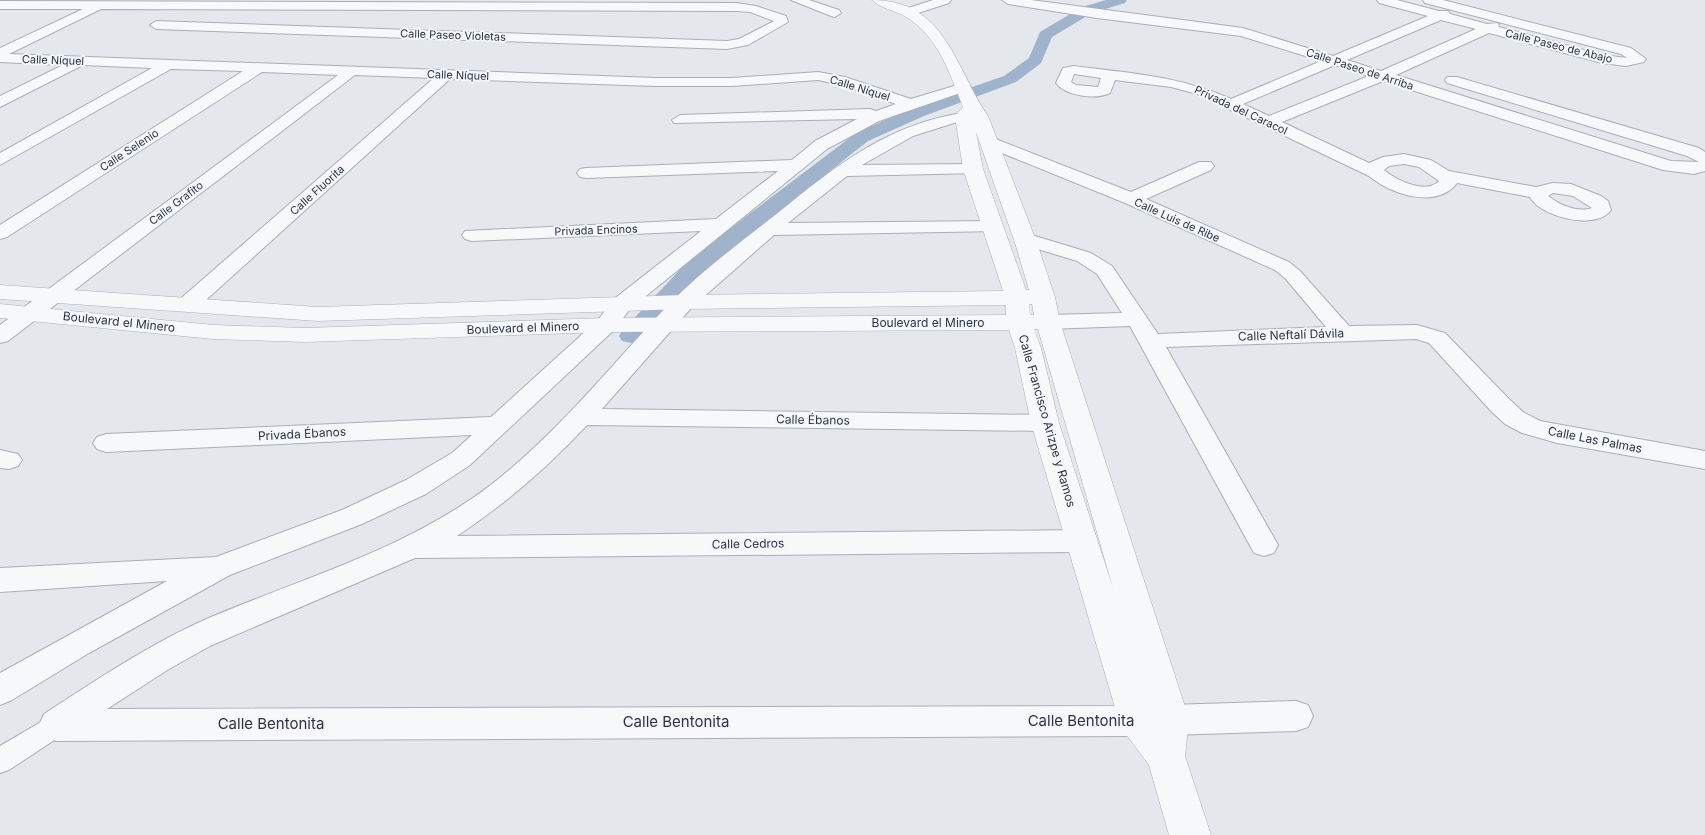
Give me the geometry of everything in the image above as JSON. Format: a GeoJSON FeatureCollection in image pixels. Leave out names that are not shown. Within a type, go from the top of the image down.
{"type":"FeatureCollection","features":[{"type":"Feature","properties":{"kind":"street"},"geometry":{"type":"LineString","coordinates":[[797,0],[835,13]]}},
{"type":"Feature","properties":{"kind":"street"},"geometry":{"type":"LineString","coordinates":[[880,0],[894,5],[910,6],[945,0]]}},
{"type":"Feature","properties":{"kind":"street","name":"Calle Paseo de Arriba"},"geometry":{"type":"LineString","coordinates":[[1008,0],[1074,11],[1116,5],[1255,21]]}},
{"type":"Feature","properties":{"kind":"street"},"geometry":{"type":"LineString","coordinates":[[1051,7],[1067,0]]}},
{"type":"Feature","properties":{"kind":"street","name":"Calle Paseo de Arriba"},"geometry":{"type":"LineString","coordinates":[[1086,0],[1099,8],[1243,32],[1669,166],[1694,169],[1705,166]]}},
{"type":"Feature","properties":{"kind":"street","name":"Calle Paseo de Abajo"},"geometry":{"type":"LineString","coordinates":[[1382,0],[1602,59],[1626,62],[1639,59],[1626,50],[1429,0]]}},
{"type":"Feature","properties":{"kind":"street"},"geometry":{"type":"LineString","coordinates":[[0,53],[106,2]]}},
{"type":"Feature","properties":{"kind":"street"},"geometry":{"type":"LineString","coordinates":[[0,10],[6,5],[106,2],[186,5],[513,3]]}},
{"type":"Feature","properties":{"kind":"street"},"geometry":{"type":"LineString","coordinates":[[482,36],[513,3]]}},
{"type":"Feature","properties":{"kind":"street","name":"Calle Paseo Violetas"},"geometry":{"type":"LineString","coordinates":[[186,5],[156,25],[735,44],[751,39],[782,22],[774,16],[742,7],[513,3]]}},
{"type":"Feature","properties":{"kind":"street"},"geometry":{"type":"LineString","coordinates":[[910,6],[937,36],[969,103]]}},
{"type":"Feature","properties":{"kind":"street"},"geometry":{"type":"LineString","coordinates":[[1231,104],[1458,8]]}},
{"type":"Feature","properties":{"kind":"street"},"geometry":{"type":"LineString","coordinates":[[1268,122],[1382,76],[1507,20]]}},
{"type":"Feature","properties":{"kind":"street","name":"Calle Paseo de Arriba"},"geometry":{"type":"LineString","coordinates":[[1339,46],[1422,71]]}},
{"type":"Feature","properties":{"kind":"street","name":"Calle Níquel"},"geometry":{"type":"LineString","coordinates":[[0,58],[706,83],[818,76],[840,80],[911,104]]}},
{"type":"Feature","properties":{"kind":"street"},"geometry":{"type":"LineString","coordinates":[[0,102],[79,62]]}},
{"type":"Feature","properties":{"kind":"street"},"geometry":{"type":"LineString","coordinates":[[0,160],[167,64]]}},
{"type":"Feature","properties":{"kind":"street","name":"Calle Selenio"},"geometry":{"type":"LineString","coordinates":[[0,233],[258,68]]}},
{"type":"Feature","properties":{"kind":"street","name":"Privada del Caracol"},"geometry":{"type":"LineString","coordinates":[[1070,70],[1182,85],[1231,104],[1375,172],[1381,178],[1393,184],[1424,191],[1438,190],[1446,187],[1449,181],[1445,175]]}},
{"type":"Feature","properties":{"kind":"street","name":"Calle Grafito"},"geometry":{"type":"LineString","coordinates":[[0,336],[352,71]]}},
{"type":"Feature","properties":{"kind":"street","name":"Calle Fluorita"},"geometry":{"type":"LineString","coordinates":[[187,305],[446,75]]}},
{"type":"Feature","properties":{"kind":"street"},"geometry":{"type":"LineString","coordinates":[[1441,77],[1693,152],[1705,159]]}},
{"type":"Feature","properties":{"kind":"street"},"geometry":{"type":"LineString","coordinates":[[0,761],[135,672],[173,650],[219,627],[414,547],[476,510],[520,476],[580,417],[653,312],[719,225],[794,165],[846,129],[877,114],[911,104],[969,103]]}},
{"type":"Feature","properties":{"kind":"street"},"geometry":{"type":"LineString","coordinates":[[653,312],[770,229],[842,171],[872,150],[969,103]]}},
{"type":"Feature","properties":{"kind":"street","name":"Calle Francisco Arizpe y Ramos"},"geometry":{"type":"LineString","coordinates":[[969,103],[988,142],[1025,239],[1032,310],[1028,348],[1045,422],[1082,541],[1158,732]]}},
{"type":"Feature","properties":{"kind":"street","name":"Calle Francisco Arizpe y Ramos"},"geometry":{"type":"LineString","coordinates":[[969,103],[973,169],[993,226],[1032,310],[1190,835]]}},
{"type":"Feature","properties":{"kind":"street"},"geometry":{"type":"LineString","coordinates":[[680,120],[877,114]]}},
{"type":"Feature","properties":{"kind":"street","name":"Calle Luis de Ribe"},"geometry":{"type":"LineString","coordinates":[[988,142],[1130,199],[1282,266],[1293,275],[1343,333]]}},
{"type":"Feature","properties":{"kind":"street"},"geometry":{"type":"LineString","coordinates":[[1375,172],[1375,166],[1381,162],[1392,160],[1422,163],[1445,175],[1538,193]]}},
{"type":"Feature","properties":{"kind":"street"},"geometry":{"type":"LineString","coordinates":[[586,173],[794,165]]}},
{"type":"Feature","properties":{"kind":"street"},"geometry":{"type":"LineString","coordinates":[[1130,199],[1205,166]]}},
{"type":"Feature","properties":{"kind":"street"},"geometry":{"type":"LineString","coordinates":[[842,171],[973,169]]}},
{"type":"Feature","properties":{"kind":"street","name":"Privada Encinos"},"geometry":{"type":"LineString","coordinates":[[472,235],[719,225]]}},
{"type":"Feature","properties":{"kind":"street"},"geometry":{"type":"LineString","coordinates":[[770,229],[993,226]]}},
{"type":"Feature","properties":{"kind":"street"},"geometry":{"type":"LineString","coordinates":[[1025,239],[1084,257],[1105,270],[1151,341],[1264,545]]}},
{"type":"Feature","properties":{"kind":"street","name":"Boulevard el Minero"},"geometry":{"type":"LineString","coordinates":[[0,292],[266,312],[318,314],[1032,310]]}},
{"type":"Feature","properties":{"kind":"street"},"geometry":{"type":"LineString","coordinates":[[1032,310],[1136,319]]}},
{"type":"Feature","properties":{"kind":"street","name":"Boulevard el Minero"},"geometry":{"type":"LineString","coordinates":[[0,311],[255,334],[357,334],[606,325],[653,312]]}},
{"type":"Feature","properties":{"kind":"street"},"geometry":{"type":"LineString","coordinates":[[0,690],[78,644],[220,567],[352,517],[416,487],[460,459],[606,325]]}},
{"type":"Feature","properties":{"kind":"street","name":"Calle Neftalí Dávila"},"geometry":{"type":"LineString","coordinates":[[1151,341],[1343,333],[1417,332],[1431,334]]}},
{"type":"Feature","properties":{"kind":"street","name":"Calle Las Palmas"},"geometry":{"type":"LineString","coordinates":[[1431,334],[1514,418],[1531,427],[1557,434],[1705,460]]}},
{"type":"Feature","properties":{"kind":"street","name":"Calle Ébanos"},"geometry":{"type":"LineString","coordinates":[[580,417],[1045,422]]}},
{"type":"Feature","properties":{"kind":"street","name":"Privada Ébanos"},"geometry":{"type":"LineString","coordinates":[[106,443],[498,424]]}},
{"type":"Feature","properties":{"kind":"street","name":"Calle Cedros"},"geometry":{"type":"LineString","coordinates":[[414,547],[1082,541]]}},
{"type":"Feature","properties":{"kind":"street"},"geometry":{"type":"LineString","coordinates":[[0,580],[220,567]]}},
{"type":"Feature","properties":{"kind":"street","name":"Calle Bentonita"},"geometry":{"type":"LineString","coordinates":[[56,725],[1158,732],[1296,716]]}},
{"type":"Feature","properties":{"kind":"waterway"},"geometry":{"type":"LineString","coordinates":[[631,336],[698,264],[862,137],[918,112],[1010,79],[1036,60],[1045,35],[1087,10],[1120,0]]}}]}
